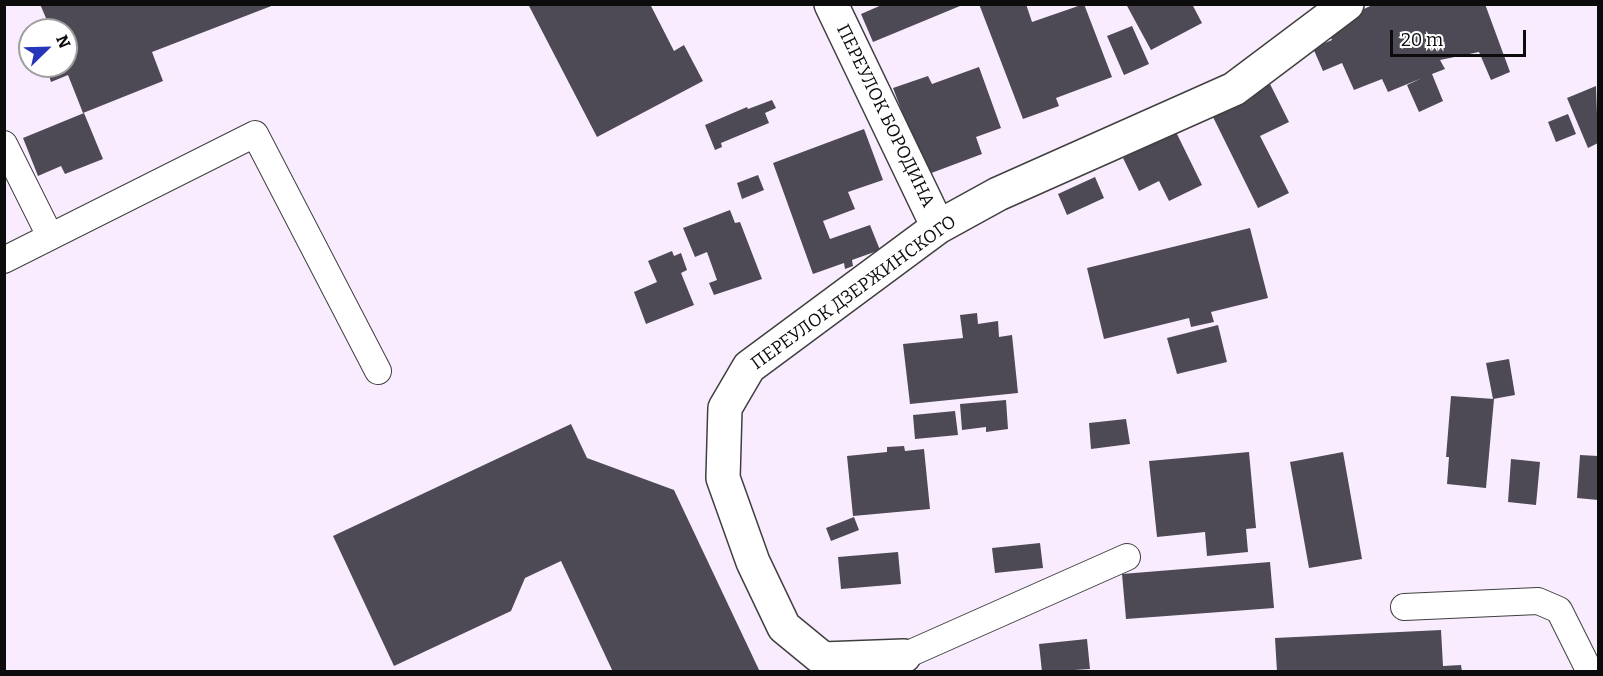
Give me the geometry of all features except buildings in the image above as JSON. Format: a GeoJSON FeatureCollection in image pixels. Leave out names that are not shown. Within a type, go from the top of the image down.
{"type":"FeatureCollection","features":[{"type":"Feature","properties":{"kind":"street","name":"ПЕРЕУЛОК БОРОДИНА"},"geometry":{"type":"LineString","coordinates":[[831,4],[938,227]]}},
{"type":"Feature","properties":{"kind":"street","name":"ПЕРЕУЛОК ДЗЕРЖИНСКОГО"},"geometry":{"type":"LineString","coordinates":[[904,656],[823,659],[784,627],[753,562],[723,478],[725,408],[749,367],[938,227],[998,194],[1234,89],[1347,4]]}},
{"type":"Feature","properties":{"kind":"lane"},"geometry":{"type":"LineString","coordinates":[[4,260],[255,134],[378,371]]}},
{"type":"Feature","properties":{"kind":"lane"},"geometry":{"type":"LineString","coordinates":[[4,144],[50,236]]}},
{"type":"Feature","properties":{"kind":"lane"},"geometry":{"type":"LineString","coordinates":[[904,656],[1127,557]]}},
{"type":"Feature","properties":{"kind":"lane"},"geometry":{"type":"LineString","coordinates":[[1404,607],[1538,601],[1559,610],[1590,672]]}}]}
